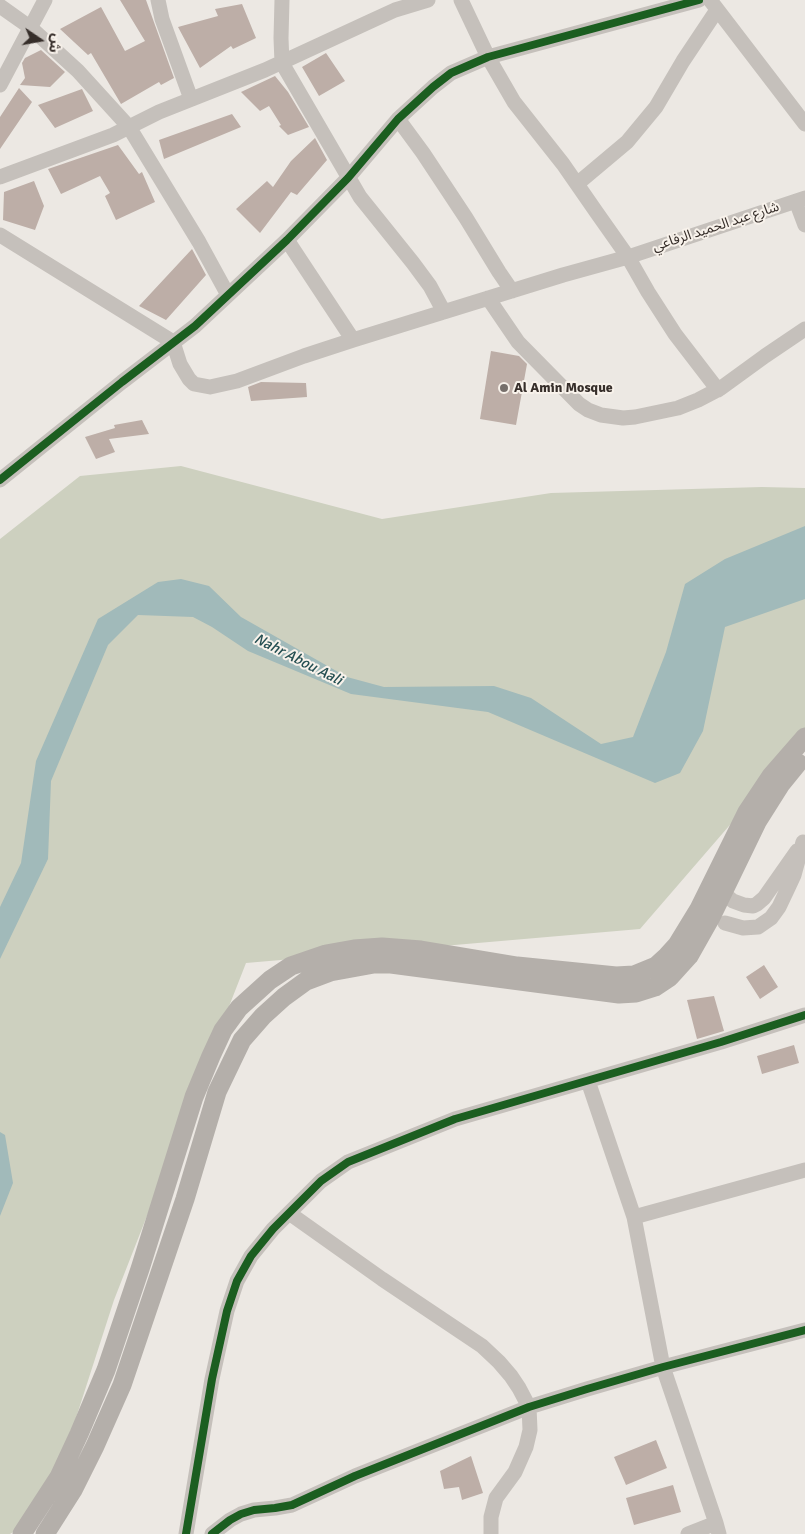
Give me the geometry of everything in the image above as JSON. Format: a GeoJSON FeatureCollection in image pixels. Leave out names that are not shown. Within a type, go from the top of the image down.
{"type":"FeatureCollection","features":[{"type":"Feature","properties":{"kind":"main road"},"geometry":{"type":"LineString","coordinates":[[22,1534],[59,1477],[106,1370],[188,1115],[210,1056],[223,1030],[239,1008],[270,980],[291,966],[326,954],[354,949],[382,947],[421,950],[517,966],[616,976],[634,975],[656,966],[677,945],[702,911],[747,812],[771,776],[805,737]]}},
{"type":"Feature","properties":{"kind":"main road"},"geometry":{"type":"LineString","coordinates":[[45,1534],[73,1490],[122,1385],[185,1199],[217,1092],[242,1040],[263,1016],[306,981],[330,972],[374,964],[391,964],[620,994],[636,993],[654,987],[670,977],[688,956],[711,917],[757,822],[781,784],[805,755]]}},
{"type":"Feature","properties":{"kind":"main road"},"geometry":{"type":"LineString","coordinates":[[188,1115],[208,1120]]}},
{"type":"Feature","properties":{"kind":"main road"},"geometry":{"type":"LineString","coordinates":[[124,1316],[144,1322]]}},
{"type":"Feature","properties":{"kind":"street"},"geometry":{"type":"LineString","coordinates":[[0,85],[45,0]]}},
{"type":"Feature","properties":{"kind":"street"},"geometry":{"type":"LineString","coordinates":[[158,0],[162,19],[191,99]]}},
{"type":"Feature","properties":{"kind":"street"},"geometry":{"type":"LineString","coordinates":[[282,0],[282,62],[360,198],[430,286],[444,312]]}},
{"type":"Feature","properties":{"kind":"street"},"geometry":{"type":"LineString","coordinates":[[0,177],[92,144],[145,118],[282,62],[370,21],[428,0]]}},
{"type":"Feature","properties":{"kind":"street"},"geometry":{"type":"LineString","coordinates":[[461,0],[488,57],[514,102],[577,184],[628,256],[670,327],[718,390]]}},
{"type":"Feature","properties":{"kind":"street"},"geometry":{"type":"LineString","coordinates":[[0,480],[195,326],[287,240],[348,178],[398,119],[451,73],[488,57],[699,0]]}},
{"type":"Feature","properties":{"kind":"street"},"geometry":{"type":"LineString","coordinates":[[577,184],[627,142],[656,107],[714,5],[805,124]]}},
{"type":"Feature","properties":{"kind":"street"},"geometry":{"type":"LineString","coordinates":[[0,6],[31,28],[78,71],[129,127],[199,242],[228,295]]}},
{"type":"Feature","properties":{"kind":"street"},"geometry":{"type":"LineString","coordinates":[[398,119],[423,153],[512,291]]}},
{"type":"Feature","properties":{"kind":"street"},"geometry":{"type":"LineString","coordinates":[[801,199],[805,225]]}},
{"type":"Feature","properties":{"kind":"street","name":"شارع عبد الحميد الرفاعي"},"geometry":{"type":"LineString","coordinates":[[173,342],[180,364],[194,384],[210,387],[237,381],[353,340],[628,256],[801,199]]}},
{"type":"Feature","properties":{"kind":"street"},"geometry":{"type":"LineString","coordinates":[[0,235],[173,342]]}},
{"type":"Feature","properties":{"kind":"street"},"geometry":{"type":"LineString","coordinates":[[287,240],[353,340]]}},
{"type":"Feature","properties":{"kind":"street"},"geometry":{"type":"LineString","coordinates":[[488,298],[518,342],[574,400],[588,410],[601,415],[623,418],[670,410],[698,400],[718,390],[805,329]]}},
{"type":"Feature","properties":{"kind":"street"},"geometry":{"type":"LineString","coordinates":[[723,893],[733,901],[744,905],[753,906],[757,904],[764,898],[804,841]]}},
{"type":"Feature","properties":{"kind":"street"},"geometry":{"type":"LineString","coordinates":[[725,924],[743,928],[758,927],[771,918],[779,907],[791,881],[804,841]]}},
{"type":"Feature","properties":{"kind":"street"},"geometry":{"type":"LineString","coordinates":[[186,1534],[212,1379],[227,1311],[237,1280],[251,1256],[273,1229],[321,1181],[348,1162],[455,1119],[588,1082],[805,1015]]}},
{"type":"Feature","properties":{"kind":"street"},"geometry":{"type":"LineString","coordinates":[[588,1082],[634,1217],[662,1367],[718,1528],[688,1534]]}},
{"type":"Feature","properties":{"kind":"street"},"geometry":{"type":"LineString","coordinates":[[634,1217],[805,1170]]}},
{"type":"Feature","properties":{"kind":"street"},"geometry":{"type":"LineString","coordinates":[[289,1213],[382,1279],[482,1346],[511,1376],[529,1407],[530,1430],[526,1447],[515,1472],[496,1498],[491,1517],[491,1534]]}},
{"type":"Feature","properties":{"kind":"street"},"geometry":{"type":"LineString","coordinates":[[212,1534],[241,1514],[292,1504],[355,1476],[529,1407],[662,1367],[805,1330]]}},
{"type":"Feature","properties":{"kind":"green space"},"geometry":{"type":"Polygon","coordinates":[[[181,466],[382,519],[551,493],[762,487],[805,488],[805,738],[640,929],[246,963],[114,1300],[45,1514],[10,1534],[0,1534],[0,539],[80,476],[181,466]]]}},
{"type":"Feature","properties":{"kind":"water","name":"Nahr Abou Aali"},"geometry":{"type":"Polygon","coordinates":[[[805,526],[805,599],[725,627],[703,731],[680,773],[655,783],[488,712],[351,694],[248,651],[193,617],[138,615],[108,645],[51,781],[48,859],[0,959],[0,907],[21,863],[36,761],[98,619],[158,582],[181,579],[209,586],[241,617],[347,677],[384,687],[494,686],[531,698],[601,744],[633,737],[666,652],[685,584],[725,559],[805,526]]]}},
{"type":"Feature","properties":{"kind":"water"},"geometry":{"type":"Polygon","coordinates":[[[0,1132],[5,1135],[13,1183],[0,1216],[0,1132]]]}},
{"type":"Feature","properties":{"kind":"building"},"geometry":{"type":"Polygon","coordinates":[[[120,0],[146,0],[174,78],[161,85],[159,82],[121,104],[91,53],[88,55],[60,29],[101,7],[125,51],[145,41],[120,0]]]}},
{"type":"Feature","properties":{"kind":"building"},"geometry":{"type":"Polygon","coordinates":[[[242,4],[256,38],[233,49],[231,46],[200,68],[178,27],[218,16],[215,9],[242,4]]]}},
{"type":"Feature","properties":{"kind":"building"},"geometry":{"type":"Polygon","coordinates":[[[41,50],[65,72],[50,87],[20,85],[25,78],[22,63],[25,58],[41,50]]]}},
{"type":"Feature","properties":{"kind":"building"},"geometry":{"type":"Polygon","coordinates":[[[326,53],[345,81],[319,96],[302,67],[326,53]]]}},
{"type":"Feature","properties":{"kind":"building"},"geometry":{"type":"Polygon","coordinates":[[[275,76],[288,92],[309,127],[288,135],[279,126],[281,125],[269,106],[260,111],[241,92],[275,76]]]}},
{"type":"Feature","properties":{"kind":"building"},"geometry":{"type":"Polygon","coordinates":[[[19,88],[32,102],[0,149],[0,117],[19,88]]]}},
{"type":"Feature","properties":{"kind":"building"},"geometry":{"type":"Polygon","coordinates":[[[82,89],[93,111],[55,128],[38,105],[82,89]]]}},
{"type":"Feature","properties":{"kind":"building"},"geometry":{"type":"Polygon","coordinates":[[[232,114],[241,127],[164,159],[159,140],[232,114]]]}},
{"type":"Feature","properties":{"kind":"building"},"geometry":{"type":"Polygon","coordinates":[[[315,138],[327,160],[297,195],[291,192],[260,233],[236,209],[267,181],[273,187],[291,161],[315,138]]]}},
{"type":"Feature","properties":{"kind":"building"},"geometry":{"type":"Polygon","coordinates":[[[118,145],[139,174],[142,172],[155,202],[116,220],[105,196],[110,193],[100,176],[61,194],[48,169],[118,145]]]}},
{"type":"Feature","properties":{"kind":"building"},"geometry":{"type":"Polygon","coordinates":[[[34,181],[44,206],[35,230],[3,220],[4,192],[34,181]]]}},
{"type":"Feature","properties":{"kind":"building"},"geometry":{"type":"Polygon","coordinates":[[[192,249],[206,275],[166,320],[139,306],[192,249]]]}},
{"type":"Feature","properties":{"kind":"building","name":"Al Amin Mosque"},"geometry":{"type":"Polygon","coordinates":[[[491,351],[519,356],[527,364],[516,425],[480,419],[491,351]]]}},
{"type":"Feature","properties":{"kind":"building"},"geometry":{"type":"Polygon","coordinates":[[[261,382],[306,383],[307,397],[251,401],[248,387],[261,382]]]}},
{"type":"Feature","properties":{"kind":"building"},"geometry":{"type":"Polygon","coordinates":[[[142,420],[149,434],[109,439],[115,452],[96,459],[85,437],[115,428],[114,425],[142,420]]]}},
{"type":"Feature","properties":{"kind":"building"},"geometry":{"type":"Polygon","coordinates":[[[764,965],[778,987],[760,999],[746,977],[764,965]]]}},
{"type":"Feature","properties":{"kind":"building"},"geometry":{"type":"Polygon","coordinates":[[[714,996],[724,1031],[697,1039],[687,1000],[714,996]]]}},
{"type":"Feature","properties":{"kind":"building"},"geometry":{"type":"Polygon","coordinates":[[[794,1045],[799,1063],[762,1074],[757,1056],[794,1045]]]}},
{"type":"Feature","properties":{"kind":"building"},"geometry":{"type":"Polygon","coordinates":[[[656,1440],[667,1468],[626,1485],[614,1457],[656,1440]]]}},
{"type":"Feature","properties":{"kind":"building"},"geometry":{"type":"Polygon","coordinates":[[[471,1456],[483,1493],[462,1500],[459,1487],[444,1489],[440,1471],[471,1456]]]}},
{"type":"Feature","properties":{"kind":"building"},"geometry":{"type":"Polygon","coordinates":[[[673,1485],[681,1512],[634,1525],[626,1498],[673,1485]]]}},
{"type":"Feature","properties":{"kind":"cycle path"},"geometry":{"type":"LineString","coordinates":[[0,480],[195,326],[287,240],[348,178],[398,119],[451,73],[488,57],[699,0]]}},
{"type":"Feature","properties":{"kind":"cycle path"},"geometry":{"type":"LineString","coordinates":[[186,1534],[212,1379],[227,1311],[237,1281],[251,1256],[273,1229],[321,1181],[348,1162],[455,1119],[721,1042],[805,1015]]}},
{"type":"Feature","properties":{"kind":"cycle path"},"geometry":{"type":"LineString","coordinates":[[212,1534],[241,1514],[254,1510],[292,1505],[355,1476],[529,1407],[663,1367],[805,1330]]}},
{"type":"Feature","properties":{"kind":"place","name":"Al Amin Mosque"},"geometry":{"type":"Point","coordinates":[504,388]}}]}
